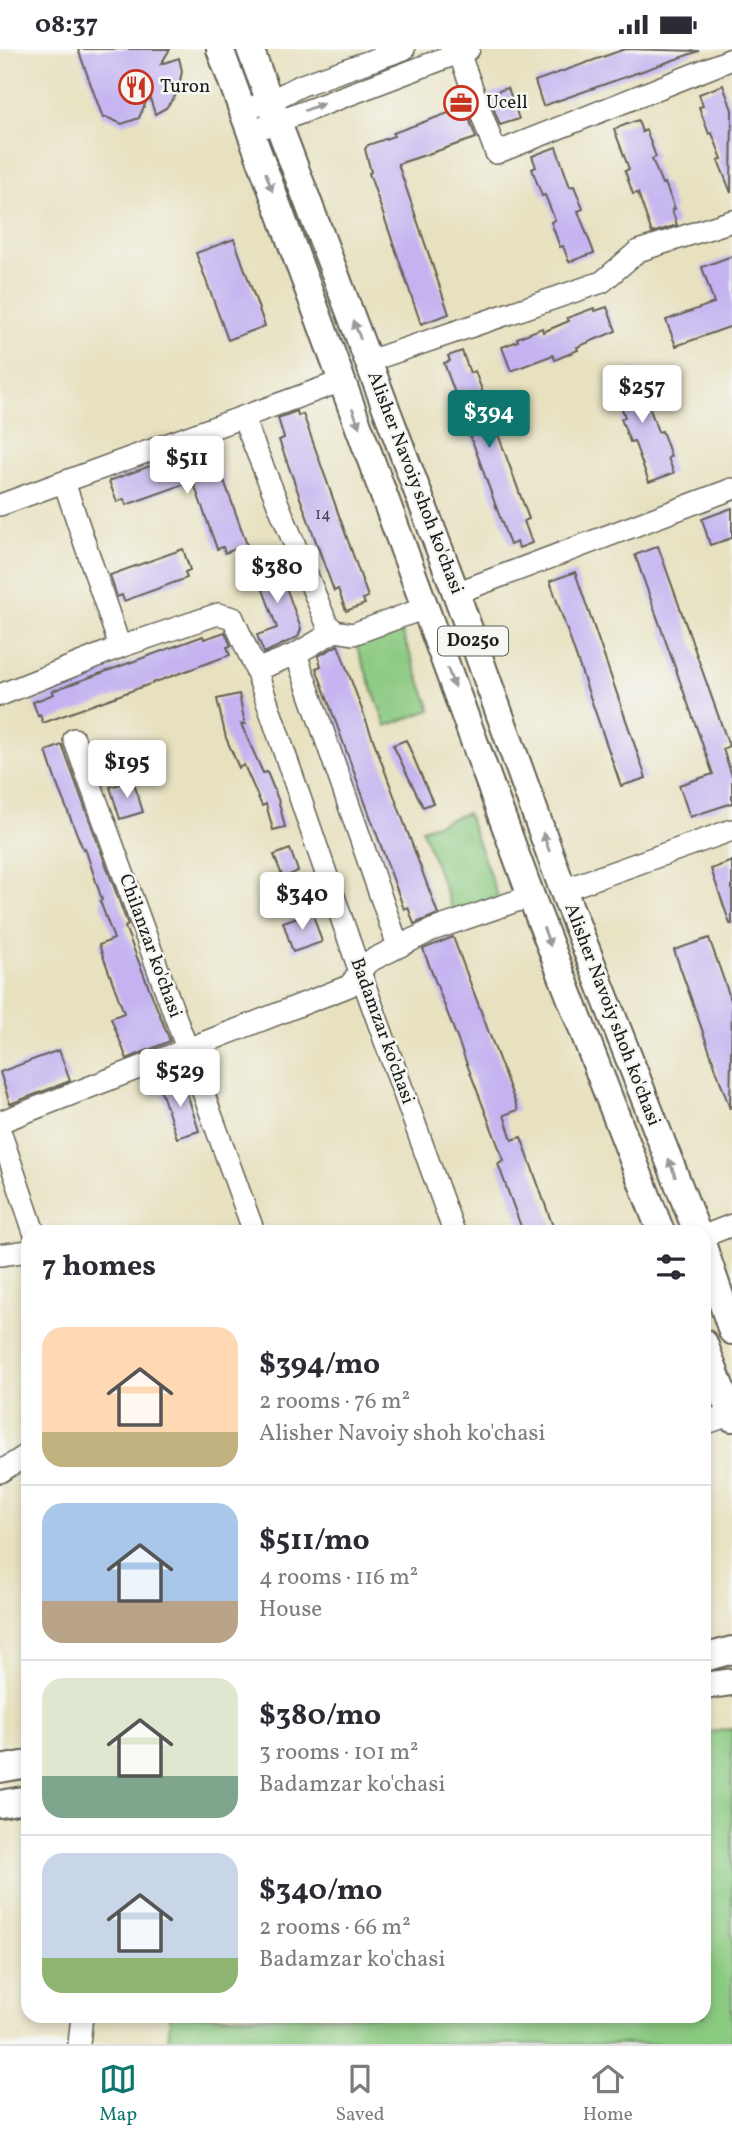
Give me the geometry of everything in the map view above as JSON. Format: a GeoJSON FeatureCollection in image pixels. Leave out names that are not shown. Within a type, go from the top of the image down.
{"type":"FeatureCollection","features":[{"type":"Feature","properties":{"kind":"main road","name":"Alisher Navoiy shoh ko'chasi"},"geometry":{"type":"LineString","coordinates":[[219,49],[531,896],[658,1225]]}},
{"type":"Feature","properties":{"kind":"main road","name":"Alisher Navoiy shoh ko'chasi"},"geometry":{"type":"LineString","coordinates":[[250,49],[456,593],[563,890],[694,1225]]}},
{"type":"Feature","properties":{"kind":"main road"},"geometry":{"type":"LineString","coordinates":[[711,1270],[732,1331]]}},
{"type":"Feature","properties":{"kind":"main road"},"geometry":{"type":"LineString","coordinates":[[711,1361],[732,1416]]}},
{"type":"Feature","properties":{"kind":"main road"},"geometry":{"type":"LineString","coordinates":[[711,1656],[732,1650]]}},
{"type":"Feature","properties":{"kind":"main road"},"geometry":{"type":"LineString","coordinates":[[711,1685],[732,1682]]}},
{"type":"Feature","properties":{"kind":"main road"},"geometry":{"type":"LineString","coordinates":[[0,1769],[21,1765]]}},
{"type":"Feature","properties":{"kind":"main road"},"geometry":{"type":"LineString","coordinates":[[0,1804],[21,1800]]}},
{"type":"Feature","properties":{"kind":"street"},"geometry":{"type":"LineString","coordinates":[[274,112],[302,85],[404,49]]}},
{"type":"Feature","properties":{"kind":"street"},"geometry":{"type":"LineString","coordinates":[[247,121],[274,112],[306,110],[464,51],[496,153],[732,59]]}},
{"type":"Feature","properties":{"kind":"street"},"geometry":{"type":"LineString","coordinates":[[369,361],[602,282],[638,251],[732,221]]}},
{"type":"Feature","properties":{"kind":"street"},"geometry":{"type":"LineString","coordinates":[[0,505],[342,381]]}},
{"type":"Feature","properties":{"kind":"street"},"geometry":{"type":"LineString","coordinates":[[243,418],[327,624],[335,631],[353,634],[425,607]]}},
{"type":"Feature","properties":{"kind":"street"},"geometry":{"type":"LineString","coordinates":[[0,695],[120,646],[64,482]]}},
{"type":"Feature","properties":{"kind":"street"},"geometry":{"type":"LineString","coordinates":[[456,593],[732,489]]}},
{"type":"Feature","properties":{"kind":"street","name":"Badamzar ko'chasi"},"geometry":{"type":"LineString","coordinates":[[120,646],[218,614],[233,618],[256,670],[360,972],[451,1225]]}},
{"type":"Feature","properties":{"kind":"street"},"geometry":{"type":"LineString","coordinates":[[256,670],[296,654],[335,631]]}},
{"type":"Feature","properties":{"kind":"street"},"geometry":{"type":"LineString","coordinates":[[296,654],[398,946]]}},
{"type":"Feature","properties":{"kind":"street","name":"Chilanzar ko'chasi"},"geometry":{"type":"LineString","coordinates":[[74,739],[251,1225]]}},
{"type":"Feature","properties":{"kind":"street"},"geometry":{"type":"LineString","coordinates":[[563,890],[732,830]]}},
{"type":"Feature","properties":{"kind":"street"},"geometry":{"type":"LineString","coordinates":[[0,1122],[188,1051],[349,986],[368,962],[398,946],[432,930],[531,896]]}},
{"type":"Feature","properties":{"kind":"street"},"geometry":{"type":"LineString","coordinates":[[0,1131],[32,1225]]}},
{"type":"Feature","properties":{"kind":"street"},"geometry":{"type":"LineString","coordinates":[[711,1234],[732,1226]]}},
{"type":"Feature","properties":{"kind":"street"},"geometry":{"type":"LineString","coordinates":[[0,1255],[21,1252]]}},
{"type":"Feature","properties":{"kind":"street"},"geometry":{"type":"LineString","coordinates":[[711,1422],[732,1416]]}},
{"type":"Feature","properties":{"kind":"street"},"geometry":{"type":"LineString","coordinates":[[0,1472],[21,1458]]}},
{"type":"Feature","properties":{"kind":"street"},"geometry":{"type":"LineString","coordinates":[[79,2044],[81,2023]]}},
{"type":"Feature","properties":{"kind":"green space"},"geometry":{"type":"Polygon","coordinates":[[[399,625],[431,710],[386,726],[355,642],[399,625]]]}},
{"type":"Feature","properties":{"kind":"green space"},"geometry":{"type":"Polygon","coordinates":[[[467,813],[498,897],[454,914],[422,829],[467,813]]]}},
{"type":"Feature","properties":{"kind":"green space"},"geometry":{"type":"Polygon","coordinates":[[[732,1729],[732,2044],[168,2044],[170,2023],[711,2023],[711,1732],[732,1729]]]}},
{"type":"Feature","properties":{"kind":"building","name":"Turon"},"geometry":{"type":"Polygon","coordinates":[[[78,49],[170,49],[161,64],[179,58],[182,71],[178,92],[166,108],[155,114],[149,95],[139,118],[122,124],[103,118],[78,49]]]}},
{"type":"Feature","properties":{"kind":"building"},"geometry":{"type":"Polygon","coordinates":[[[625,49],[699,51],[543,106],[535,81],[625,49]]]}},
{"type":"Feature","properties":{"kind":"building"},"geometry":{"type":"Polygon","coordinates":[[[723,85],[732,110],[731,193],[718,160],[722,159],[699,107],[703,106],[699,94],[723,85]]]}},
{"type":"Feature","properties":{"kind":"building"},"geometry":{"type":"Polygon","coordinates":[[[508,88],[519,119],[500,125],[488,94],[508,88]]]}},
{"type":"Feature","properties":{"kind":"building"},"geometry":{"type":"Polygon","coordinates":[[[465,107],[476,138],[398,164],[449,314],[421,324],[369,173],[371,172],[365,149],[368,145],[394,136],[393,133],[465,107]]]}},
{"type":"Feature","properties":{"kind":"building"},"geometry":{"type":"Polygon","coordinates":[[[638,120],[642,132],[646,130],[656,157],[652,159],[675,209],[672,210],[677,225],[652,233],[638,193],[633,194],[625,171],[629,169],[614,129],[638,120]]]}},
{"type":"Feature","properties":{"kind":"building"},"geometry":{"type":"Polygon","coordinates":[[[556,147],[570,187],[574,186],[583,209],[578,211],[594,253],[569,262],[563,246],[560,247],[551,222],[555,220],[532,169],[536,167],[532,156],[556,147]]]}},
{"type":"Feature","properties":{"kind":"building"},"geometry":{"type":"Polygon","coordinates":[[[234,239],[265,326],[228,340],[196,253],[234,239]]]}},
{"type":"Feature","properties":{"kind":"building"},"geometry":{"type":"Polygon","coordinates":[[[732,256],[732,326],[676,346],[666,320],[714,303],[702,267],[732,256]]]}},
{"type":"Feature","properties":{"kind":"building"},"geometry":{"type":"Polygon","coordinates":[[[607,307],[616,331],[577,347],[578,350],[555,360],[553,355],[511,371],[502,347],[542,328],[543,332],[569,321],[567,318],[594,308],[595,311],[607,307]]]}},
{"type":"Feature","properties":{"kind":"building"},"geometry":{"type":"Polygon","coordinates":[[[462,351],[470,373],[475,371],[529,519],[524,521],[532,543],[519,548],[517,542],[510,545],[444,363],[450,361],[448,356],[462,351]]]}},
{"type":"Feature","properties":{"kind":"building"},"geometry":{"type":"Polygon","coordinates":[[[634,368],[638,380],[643,378],[652,405],[649,406],[658,432],[662,431],[674,473],[649,482],[634,441],[630,442],[621,419],[625,417],[610,377],[634,368]]]}},
{"type":"Feature","properties":{"kind":"building"},"geometry":{"type":"Polygon","coordinates":[[[297,411],[298,416],[303,414],[368,597],[363,599],[365,604],[346,611],[338,589],[334,591],[279,440],[284,438],[278,418],[297,411]]]}},
{"type":"Feature","properties":{"kind":"building"},"geometry":{"type":"Polygon","coordinates":[[[185,453],[194,478],[220,469],[247,545],[225,553],[223,547],[217,549],[193,481],[126,505],[124,499],[117,502],[109,481],[185,453]]]}},
{"type":"Feature","properties":{"kind":"building"},"geometry":{"type":"Polygon","coordinates":[[[732,508],[732,538],[710,545],[702,519],[732,508]]]}},
{"type":"Feature","properties":{"kind":"building"},"geometry":{"type":"Polygon","coordinates":[[[658,546],[729,746],[723,749],[732,776],[732,803],[690,817],[679,785],[713,774],[635,555],[658,546]]]}},
{"type":"Feature","properties":{"kind":"building"},"geometry":{"type":"Polygon","coordinates":[[[183,549],[190,570],[185,572],[187,578],[124,601],[122,595],[117,597],[110,575],[183,549]]]}},
{"type":"Feature","properties":{"kind":"building"},"geometry":{"type":"Polygon","coordinates":[[[274,554],[301,629],[298,637],[264,653],[257,635],[277,628],[253,562],[274,554]]]}},
{"type":"Feature","properties":{"kind":"building"},"geometry":{"type":"Polygon","coordinates":[[[575,572],[646,778],[621,786],[550,581],[575,572]]]}},
{"type":"Feature","properties":{"kind":"building"},"geometry":{"type":"Polygon","coordinates":[[[225,632],[231,646],[227,647],[230,655],[43,723],[40,715],[38,716],[33,702],[54,694],[52,691],[203,636],[204,639],[225,632]]]}},
{"type":"Feature","properties":{"kind":"building"},"geometry":{"type":"Polygon","coordinates":[[[338,645],[438,914],[414,924],[408,907],[404,909],[316,668],[321,666],[318,656],[338,645]]]}},
{"type":"Feature","properties":{"kind":"building"},"geometry":{"type":"Polygon","coordinates":[[[239,694],[245,724],[241,724],[263,773],[267,772],[285,827],[273,830],[266,804],[262,806],[244,765],[239,768],[226,738],[217,699],[239,694]]]}},
{"type":"Feature","properties":{"kind":"building"},"geometry":{"type":"Polygon","coordinates":[[[406,740],[433,803],[423,807],[393,745],[406,740]]]}},
{"type":"Feature","properties":{"kind":"building"},"geometry":{"type":"Polygon","coordinates":[[[62,745],[128,925],[125,927],[170,1041],[127,1059],[111,1018],[124,1013],[99,945],[114,939],[85,848],[83,849],[56,782],[46,751],[62,745]]]}},
{"type":"Feature","properties":{"kind":"building"},"geometry":{"type":"Polygon","coordinates":[[[133,780],[143,812],[120,819],[110,787],[133,780]]]}},
{"type":"Feature","properties":{"kind":"building"},"geometry":{"type":"Polygon","coordinates":[[[290,849],[298,871],[283,878],[274,855],[290,849]]]}},
{"type":"Feature","properties":{"kind":"building"},"geometry":{"type":"Polygon","coordinates":[[[732,861],[732,924],[730,924],[711,869],[732,861]]]}},
{"type":"Feature","properties":{"kind":"building"},"geometry":{"type":"Polygon","coordinates":[[[312,912],[322,942],[293,952],[283,922],[312,912]]]}},
{"type":"Feature","properties":{"kind":"building"},"geometry":{"type":"Polygon","coordinates":[[[453,937],[518,1110],[504,1115],[512,1140],[521,1137],[552,1225],[520,1225],[498,1164],[504,1161],[423,949],[453,937]]]}},
{"type":"Feature","properties":{"kind":"building"},"geometry":{"type":"Polygon","coordinates":[[[709,938],[732,1003],[730,1109],[674,950],[709,938]]]}},
{"type":"Feature","properties":{"kind":"building"},"geometry":{"type":"Polygon","coordinates":[[[59,1050],[70,1081],[10,1104],[0,1072],[59,1050]]]}},
{"type":"Feature","properties":{"kind":"building"},"geometry":{"type":"Polygon","coordinates":[[[183,1081],[199,1131],[177,1138],[160,1088],[183,1081]]]}},
{"type":"Feature","properties":{"kind":"place","name":"Turon"},"geometry":{"type":"Point","coordinates":[136,87]}},
{"type":"Feature","properties":{"kind":"place","name":"Ucell"},"geometry":{"type":"Point","coordinates":[461,103]}}]}
